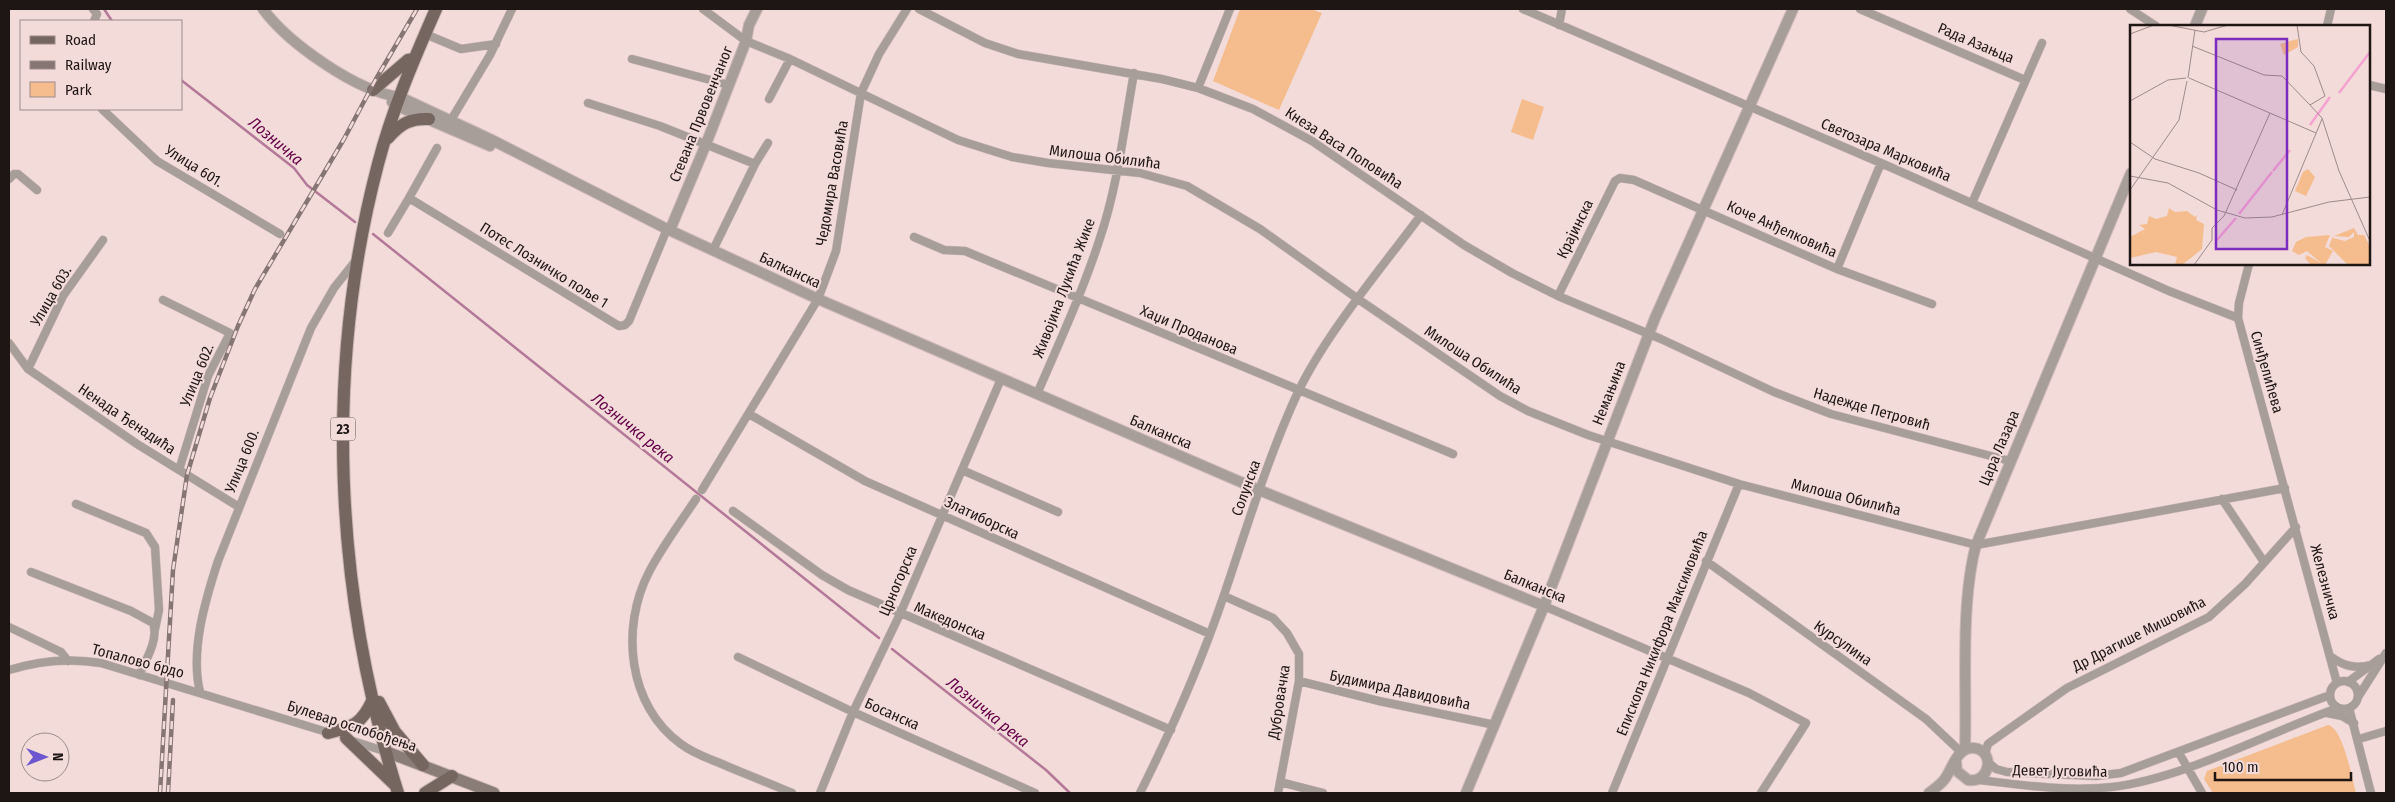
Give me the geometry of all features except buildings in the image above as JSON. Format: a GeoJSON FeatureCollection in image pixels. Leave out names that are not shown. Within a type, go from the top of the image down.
{"type":"FeatureCollection","features":[{"type":"Feature","properties":{"kind":"main road","name":"23"},"geometry":{"type":"LineString","coordinates":[[397,790],[359,635],[351,574],[343,475],[345,376],[349,322],[373,186],[398,102],[436,9]]}},
{"type":"Feature","properties":{"kind":"main road"},"geometry":{"type":"LineString","coordinates":[[374,90],[408,60],[414,59]]}},
{"type":"Feature","properties":{"kind":"main road"},"geometry":{"type":"LineString","coordinates":[[385,142],[403,123],[412,120],[429,119]]}},
{"type":"Feature","properties":{"kind":"main road"},"geometry":{"type":"LineString","coordinates":[[328,733],[357,724],[366,713],[372,694]]}},
{"type":"Feature","properties":{"kind":"main road"},"geometry":{"type":"LineString","coordinates":[[372,694],[395,732],[423,765]]}},
{"type":"Feature","properties":{"kind":"main road"},"geometry":{"type":"LineString","coordinates":[[346,738],[397,790]]}},
{"type":"Feature","properties":{"kind":"main road","name":"Булевар ослобођења"},"geometry":{"type":"LineString","coordinates":[[387,752],[494,793]]}},
{"type":"Feature","properties":{"kind":"main road"},"geometry":{"type":"LineString","coordinates":[[425,793],[452,776]]}},
{"type":"Feature","properties":{"kind":"street"},"geometry":{"type":"LineString","coordinates":[[93,9],[97,14],[94,20]]}},
{"type":"Feature","properties":{"kind":"street"},"geometry":{"type":"LineString","coordinates":[[264,9],[295,43],[374,90],[398,102]]}},
{"type":"Feature","properties":{"kind":"street"},"geometry":{"type":"LineString","coordinates":[[451,120],[496,44],[512,9]]}},
{"type":"Feature","properties":{"kind":"street","name":"Милоша Обилића"},"geometry":{"type":"LineString","coordinates":[[703,9],[746,41],[790,59],[958,140],[984,150],[1048,164],[1117,170],[1162,177],[1206,195],[1260,229],[1358,300],[1500,396],[1560,425],[1739,484],[1976,544],[2285,488]]}},
{"type":"Feature","properties":{"kind":"street","name":"Стевана Првовенчаног"},"geometry":{"type":"LineString","coordinates":[[668,230],[706,144],[746,41],[749,25],[757,9]]}},
{"type":"Feature","properties":{"kind":"street","name":"Чедомира Васовића"},"geometry":{"type":"LineString","coordinates":[[702,490],[818,299],[836,250],[861,93],[879,54],[907,9]]}},
{"type":"Feature","properties":{"kind":"street","name":"Кнеза Васа Поповића"},"geometry":{"type":"LineString","coordinates":[[919,9],[986,43],[1018,54],[1134,73],[1198,88],[1253,109],[1312,141],[1512,274],[1558,296],[1648,333]]}},
{"type":"Feature","properties":{"kind":"street"},"geometry":{"type":"LineString","coordinates":[[1198,88],[1230,9]]}},
{"type":"Feature","properties":{"kind":"street","name":"Светозара Марковића"},"geometry":{"type":"LineString","coordinates":[[1523,9],[1881,163],[2169,292],[2238,318]]}},
{"type":"Feature","properties":{"kind":"street"},"geometry":{"type":"LineString","coordinates":[[1559,26],[1562,9]]}},
{"type":"Feature","properties":{"kind":"street","name":"Немањина"},"geometry":{"type":"LineString","coordinates":[[1466,793],[1544,606],[1648,333],[1793,9]]}},
{"type":"Feature","properties":{"kind":"street","name":"Рада Азањца"},"geometry":{"type":"LineString","coordinates":[[1860,9],[2025,80]]}},
{"type":"Feature","properties":{"kind":"street"},"geometry":{"type":"LineString","coordinates":[[2130,9],[2154,25]]}},
{"type":"Feature","properties":{"kind":"street"},"geometry":{"type":"LineString","coordinates":[[2195,25],[2202,9]]}},
{"type":"Feature","properties":{"kind":"street"},"geometry":{"type":"LineString","coordinates":[[2327,25],[2331,9]]}},
{"type":"Feature","properties":{"kind":"street"},"geometry":{"type":"LineString","coordinates":[[425,34],[461,49],[496,44]]}},
{"type":"Feature","properties":{"kind":"street"},"geometry":{"type":"LineString","coordinates":[[1972,203],[2042,42]]}},
{"type":"Feature","properties":{"kind":"street"},"geometry":{"type":"LineString","coordinates":[[632,59],[729,85]]}},
{"type":"Feature","properties":{"kind":"street"},"geometry":{"type":"LineString","coordinates":[[769,99],[790,59]]}},
{"type":"Feature","properties":{"kind":"street","name":"Живојина Лукића Жике"},"geometry":{"type":"LineString","coordinates":[[1037,394],[1078,298],[1101,237],[1117,170],[1134,73]]}},
{"type":"Feature","properties":{"kind":"street"},"geometry":{"type":"LineString","coordinates":[[2370,85],[2386,89]]}},
{"type":"Feature","properties":{"kind":"street","name":"Балканска"},"geometry":{"type":"LineString","coordinates":[[398,102],[451,120],[668,230],[818,299],[1259,490],[1667,656],[1749,693],[1806,724],[1761,793]]}},
{"type":"Feature","properties":{"kind":"street","name":"Балканска"},"geometry":{"type":"LineString","coordinates":[[398,102],[429,119],[490,146],[511,151]]}},
{"type":"Feature","properties":{"kind":"street"},"geometry":{"type":"LineString","coordinates":[[588,103],[706,144],[755,164]]}},
{"type":"Feature","properties":{"kind":"street","name":"Улица 601."},"geometry":{"type":"LineString","coordinates":[[103,110],[157,161],[280,234]]}},
{"type":"Feature","properties":{"kind":"street"},"geometry":{"type":"LineString","coordinates":[[713,250],[755,164],[768,143]]}},
{"type":"Feature","properties":{"kind":"street"},"geometry":{"type":"LineString","coordinates":[[388,233],[410,198],[437,148]]}},
{"type":"Feature","properties":{"kind":"street"},"geometry":{"type":"LineString","coordinates":[[1837,268],[1881,163]]}},
{"type":"Feature","properties":{"kind":"street"},"geometry":{"type":"LineString","coordinates":[[9,179],[18,174],[37,190]]}},
{"type":"Feature","properties":{"kind":"street","name":"Цара Лазара"},"geometry":{"type":"LineString","coordinates":[[1961,754],[1968,608],[1972,561],[1976,544],[2130,175]]}},
{"type":"Feature","properties":{"kind":"street","name":"Коче Анђелковића"},"geometry":{"type":"LineString","coordinates":[[1620,178],[1634,180],[1837,268],[1932,304]]}},
{"type":"Feature","properties":{"kind":"street","name":"Крајинска"},"geometry":{"type":"LineString","coordinates":[[1558,296],[1615,181],[1620,178]]}},
{"type":"Feature","properties":{"kind":"street","name":"Потес Лозничко поље 1"},"geometry":{"type":"LineString","coordinates":[[410,198],[619,326],[625,325],[629,321],[668,230]]}},
{"type":"Feature","properties":{"kind":"street","name":"Солунска"},"geometry":{"type":"LineString","coordinates":[[1140,793],[1171,730],[1210,634],[1259,490],[1299,391],[1323,350],[1422,215]]}},
{"type":"Feature","properties":{"kind":"street","name":"Хаџи Проданова"},"geometry":{"type":"LineString","coordinates":[[914,237],[944,250],[965,251],[1453,454]]}},
{"type":"Feature","properties":{"kind":"street","name":"Улица 603."},"geometry":{"type":"LineString","coordinates":[[28,369],[63,296],[103,240]]}},
{"type":"Feature","properties":{"kind":"street","name":"Улица 600."},"geometry":{"type":"LineString","coordinates":[[200,692],[197,669],[206,604],[218,561],[311,328],[334,288],[359,257]]}},
{"type":"Feature","properties":{"kind":"street","name":"Синђелићева"},"geometry":{"type":"LineString","coordinates":[[2249,265],[2243,284],[2238,318],[2285,488]]}},
{"type":"Feature","properties":{"kind":"street","name":"Улица 602."},"geometry":{"type":"LineString","coordinates":[[163,300],[230,332],[208,376],[179,470]]}},
{"type":"Feature","properties":{"kind":"street","name":"Надежде Петровић"},"geometry":{"type":"LineString","coordinates":[[1648,333],[1774,392],[1830,414],[2010,460]]}},
{"type":"Feature","properties":{"kind":"street","name":"Ненада Ђенадића"},"geometry":{"type":"LineString","coordinates":[[9,343],[28,369],[179,470],[239,507]]}},
{"type":"Feature","properties":{"kind":"street","name":"Црногорска"},"geometry":{"type":"LineString","coordinates":[[820,793],[853,712],[900,614],[1001,378]]}},
{"type":"Feature","properties":{"kind":"street","name":"Златиборска"},"geometry":{"type":"LineString","coordinates":[[749,414],[865,481],[1210,634]]}},
{"type":"Feature","properties":{"kind":"street"},"geometry":{"type":"LineString","coordinates":[[962,470],[1058,512]]}},
{"type":"Feature","properties":{"kind":"street","name":"Епископа Никифора Максимовића"},"geometry":{"type":"LineString","coordinates":[[1612,793],[1739,484]]}},
{"type":"Feature","properties":{"kind":"street","name":"Железничка"},"geometry":{"type":"LineString","coordinates":[[2285,488],[2338,683]]}},
{"type":"Feature","properties":{"kind":"street"},"geometry":{"type":"LineString","coordinates":[[696,499],[649,572],[640,593],[632,638],[637,680],[653,714],[680,744],[696,754],[792,793]]}},
{"type":"Feature","properties":{"kind":"street"},"geometry":{"type":"LineString","coordinates":[[2222,499],[2264,562]]}},
{"type":"Feature","properties":{"kind":"street"},"geometry":{"type":"LineString","coordinates":[[76,504],[146,533],[152,539],[155,547],[160,610],[150,650],[139,675]]}},
{"type":"Feature","properties":{"kind":"street","name":"Македонска"},"geometry":{"type":"LineString","coordinates":[[733,511],[822,575],[848,590],[1171,730]]}},
{"type":"Feature","properties":{"kind":"street","name":"Др Драгише Мишовића"},"geometry":{"type":"LineString","coordinates":[[1987,758],[1992,741],[2067,688],[2209,617],[2234,596],[2296,527]]}},
{"type":"Feature","properties":{"kind":"street","name":"Курсулина"},"geometry":{"type":"LineString","coordinates":[[1706,561],[1926,719],[1961,754]]}},
{"type":"Feature","properties":{"kind":"street"},"geometry":{"type":"LineString","coordinates":[[31,572],[146,618],[153,623],[155,630]]}},
{"type":"Feature","properties":{"kind":"street","name":"Дубровачка"},"geometry":{"type":"LineString","coordinates":[[1224,596],[1266,614],[1280,624],[1294,643],[1299,654],[1299,681],[1278,793]]}},
{"type":"Feature","properties":{"kind":"street","name":"Топалово брдо"},"geometry":{"type":"LineString","coordinates":[[9,627],[61,652],[68,661]]}},
{"type":"Feature","properties":{"kind":"street"},"geometry":{"type":"LineString","coordinates":[[2386,653],[2355,703],[2350,708],[2338,708],[2332,702],[2330,695],[2332,688],[2338,683],[2348,682],[2386,653]]}},
{"type":"Feature","properties":{"kind":"street"},"geometry":{"type":"LineString","coordinates":[[2330,656],[2338,662],[2354,667],[2373,664]]}},
{"type":"Feature","properties":{"kind":"street","name":"Босанска"},"geometry":{"type":"LineString","coordinates":[[738,657],[853,712],[1035,793]]}},
{"type":"Feature","properties":{"kind":"street","name":"Топалово брдо"},"geometry":{"type":"LineString","coordinates":[[9,670],[32,664],[68,661],[101,663],[200,692]]}},
{"type":"Feature","properties":{"kind":"street","name":"Будимира Давидовића"},"geometry":{"type":"LineString","coordinates":[[1299,681],[1379,701],[1495,725]]}},
{"type":"Feature","properties":{"kind":"street"},"geometry":{"type":"LineString","coordinates":[[2348,682],[2357,689],[2358,696]]}},
{"type":"Feature","properties":{"kind":"street","name":"Булевар ослобођења"},"geometry":{"type":"LineString","coordinates":[[200,692],[387,752]]}},
{"type":"Feature","properties":{"kind":"street","name":"Девет Југовића"},"geometry":{"type":"LineString","coordinates":[[1987,758],[1996,769],[2007,772],[2096,776],[2128,771],[2330,695]]}},
{"type":"Feature","properties":{"kind":"street","name":"Девет Југовића"},"geometry":{"type":"LineString","coordinates":[[1978,780],[2054,790],[2113,786],[2148,780],[2338,708]]}},
{"type":"Feature","properties":{"kind":"street"},"geometry":{"type":"LineString","coordinates":[[2350,708],[2372,793]]}},
{"type":"Feature","properties":{"kind":"street"},"geometry":{"type":"LineString","coordinates":[[2323,713],[2337,714],[2354,723]]}},
{"type":"Feature","properties":{"kind":"street"},"geometry":{"type":"LineString","coordinates":[[2359,739],[2386,731]]}},
{"type":"Feature","properties":{"kind":"street"},"geometry":{"type":"LineString","coordinates":[[1929,793],[1943,781],[1961,754],[1976,748],[1987,758],[1986,773],[1978,780],[1943,781]]}},
{"type":"Feature","properties":{"kind":"street"},"geometry":{"type":"LineString","coordinates":[[2178,752],[2202,793]]}},
{"type":"Feature","properties":{"kind":"street"},"geometry":{"type":"LineString","coordinates":[[1961,754],[1957,771],[1964,779]]}},
{"type":"Feature","properties":{"kind":"street"},"geometry":{"type":"LineString","coordinates":[[1280,782],[1323,793]]}},
{"type":"Feature","properties":{"kind":"green space"},"geometry":{"type":"Polygon","coordinates":[[[1240,9],[1311,9],[1322,13],[1279,110],[1213,81],[1240,9]]]}},
{"type":"Feature","properties":{"kind":"green space"},"geometry":{"type":"Polygon","coordinates":[[[1522,99],[1544,107],[1533,140],[1511,132],[1522,99]]]}},
{"type":"Feature","properties":{"kind":"green space"},"geometry":{"type":"Polygon","coordinates":[[[2328,725],[2333,728],[2342,744],[2356,793],[2213,793],[2204,779],[2207,771],[2328,725]]]}},
{"type":"Feature","properties":{"kind":"waterway","name":"Лозничка"},"geometry":{"type":"LineString","coordinates":[[104,9],[111,20]]}},
{"type":"Feature","properties":{"kind":"waterway","name":"Лозничка"},"geometry":{"type":"LineString","coordinates":[[182,81],[294,168],[307,185],[355,222]]}},
{"type":"Feature","properties":{"kind":"waterway","name":"Лозничка река"},"geometry":{"type":"LineString","coordinates":[[373,234],[879,638]]}},
{"type":"Feature","properties":{"kind":"waterway","name":"Лозничка река"},"geometry":{"type":"LineString","coordinates":[[892,649],[1046,770],[1070,793]]}},
{"type":"Feature","properties":{"kind":"railway"},"geometry":{"type":"LineString","coordinates":[[160,793],[173,570],[187,475],[210,398],[238,326],[255,289],[344,139],[417,9]]}},
{"type":"Feature","properties":{"kind":"railway"},"geometry":{"type":"LineString","coordinates":[[168,793],[173,700]]}}]}
